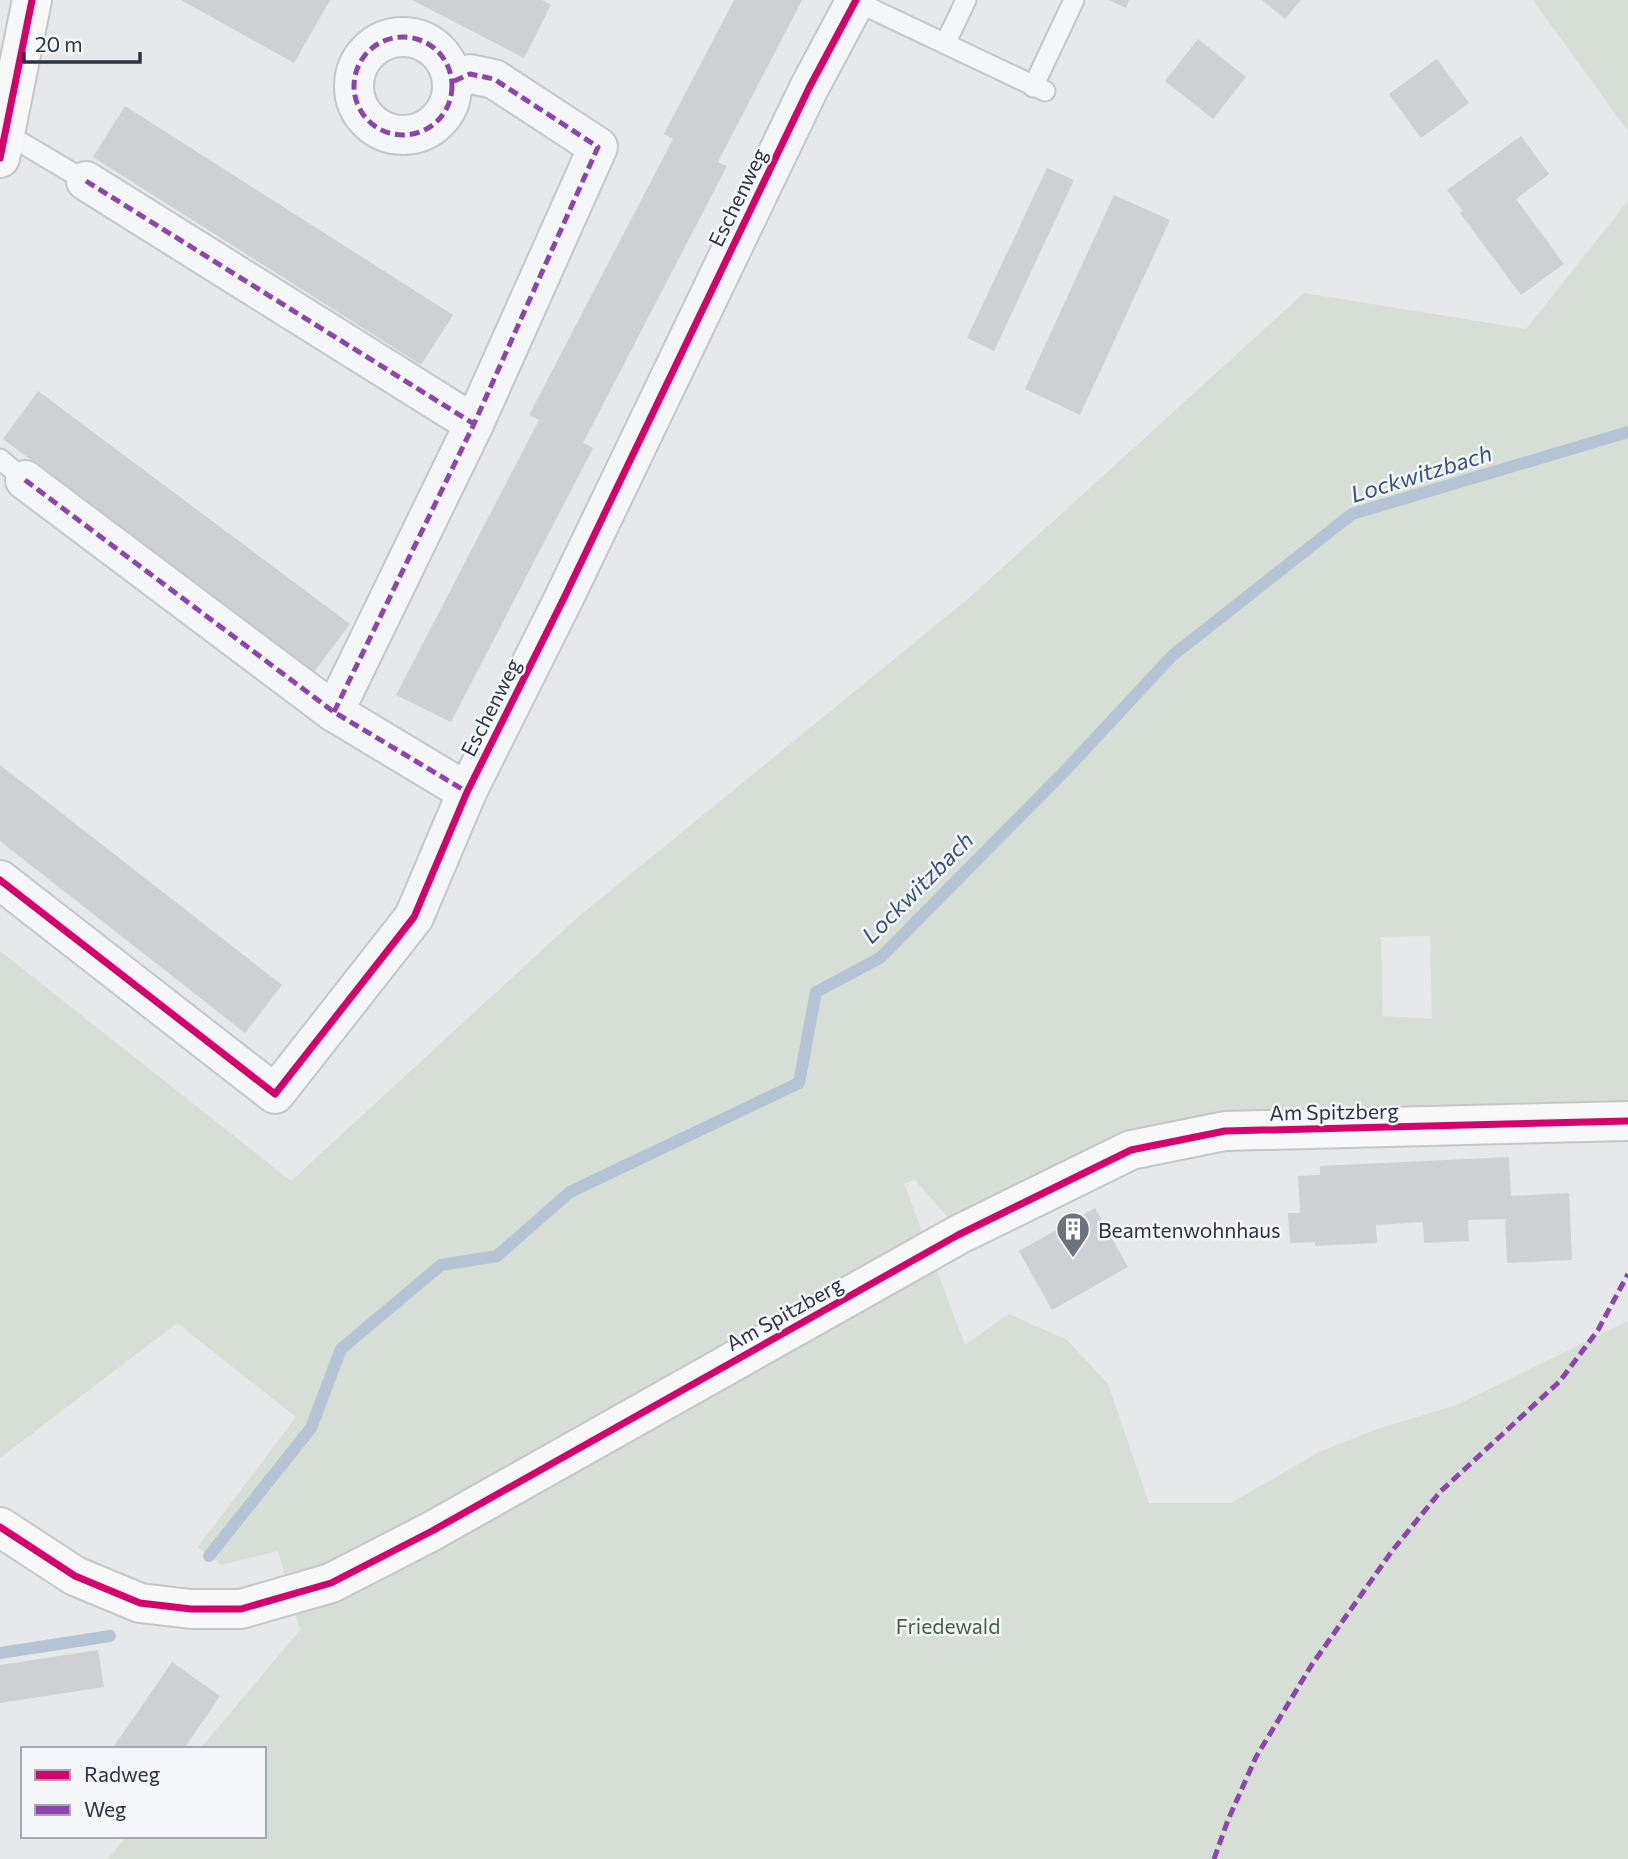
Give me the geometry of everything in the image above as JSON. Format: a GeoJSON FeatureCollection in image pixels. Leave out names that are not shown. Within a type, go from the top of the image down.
{"type":"FeatureCollection","features":[{"type":"Feature","properties":{"kind":"street"},"geometry":{"type":"LineString","coordinates":[[2,146],[32,0]]}},
{"type":"Feature","properties":{"kind":"street","name":"Eschenweg"},"geometry":{"type":"LineString","coordinates":[[0,880],[275,1094],[414,917],[467,792],[564,600],[809,88],[855,0]]}},
{"type":"Feature","properties":{"kind":"street"},"geometry":{"type":"LineString","coordinates":[[334,712],[474,424],[598,147],[494,79],[470,74],[452,82]]}},
{"type":"Feature","properties":{"kind":"street"},"geometry":{"type":"LineString","coordinates":[[86,181],[474,424]]}},
{"type":"Feature","properties":{"kind":"street"},"geometry":{"type":"LineString","coordinates":[[13,470],[334,712],[467,792]]}},
{"type":"Feature","properties":{"kind":"street","name":"Am Spitzberg"},"geometry":{"type":"LineString","coordinates":[[0,1527],[75,1576],[140,1603],[191,1609],[241,1609],[331,1583],[432,1531],[958,1235],[1131,1150],[1225,1131],[1628,1121]]}},
{"type":"Feature","properties":{"kind":"lane"},"geometry":{"type":"LineString","coordinates":[[855,0],[1039,89],[1074,0]]}},
{"type":"Feature","properties":{"kind":"lane"},"geometry":{"type":"LineString","coordinates":[[945,44],[966,0]]}},
{"type":"Feature","properties":{"kind":"lane"},"geometry":{"type":"LineString","coordinates":[[2,146],[86,181]]}},
{"type":"Feature","properties":{"kind":"green space"},"geometry":{"type":"Polygon","coordinates":[[[1533,0],[1628,0],[1628,131],[1533,0]]]}},
{"type":"Feature","properties":{"kind":"green space","name":"Friedewald"},"geometry":{"type":"Polygon","coordinates":[[[1628,201],[1628,1100],[1309,1116],[949,1219],[914,1179],[904,1184],[965,1345],[1009,1314],[1067,1340],[1108,1384],[1149,1503],[1231,1503],[1319,1452],[1375,1430],[1459,1404],[1628,1321],[1628,1859],[108,1859],[125,1838],[266,1838],[266,1747],[202,1747],[300,1630],[278,1551],[221,1565],[198,1547],[296,1417],[177,1323],[0,1458],[0,951],[291,1181],[578,917],[969,598],[1304,293],[1526,329],[1628,201]],[[1430,936],[1381,937],[1383,1016],[1432,1019],[1430,936]]]}},
{"type":"Feature","properties":{"kind":"building"},"geometry":{"type":"Polygon","coordinates":[[[181,0],[330,0],[294,63],[181,0]]]}},
{"type":"Feature","properties":{"kind":"building"},"geometry":{"type":"Polygon","coordinates":[[[412,0],[542,0],[551,5],[524,58],[412,0]]]}},
{"type":"Feature","properties":{"kind":"building"},"geometry":{"type":"Polygon","coordinates":[[[734,0],[802,0],[718,162],[727,166],[583,443],[593,448],[451,722],[396,695],[539,420],[529,415],[673,139],[664,134],[734,0]]]}},
{"type":"Feature","properties":{"kind":"building"},"geometry":{"type":"Polygon","coordinates":[[[1109,0],[1129,0],[1126,8],[1109,0]]]}},
{"type":"Feature","properties":{"kind":"building"},"geometry":{"type":"Polygon","coordinates":[[[1262,0],[1301,0],[1285,19],[1262,0]]]}},
{"type":"Feature","properties":{"kind":"building"},"geometry":{"type":"Polygon","coordinates":[[[1198,39],[1246,77],[1213,119],[1165,81],[1198,39]]]}},
{"type":"Feature","properties":{"kind":"building"},"geometry":{"type":"Polygon","coordinates":[[[1437,59],[1469,103],[1421,138],[1389,94],[1437,59]]]}},
{"type":"Feature","properties":{"kind":"building"},"geometry":{"type":"Polygon","coordinates":[[[125,106],[453,315],[421,365],[93,157],[125,106]]]}},
{"type":"Feature","properties":{"kind":"building"},"geometry":{"type":"Polygon","coordinates":[[[1521,136],[1549,174],[1516,199],[1564,264],[1521,295],[1460,213],[1463,211],[1447,190],[1521,136]]]}},
{"type":"Feature","properties":{"kind":"building"},"geometry":{"type":"Polygon","coordinates":[[[1047,168],[1074,180],[994,351],[967,338],[1047,168]]]}},
{"type":"Feature","properties":{"kind":"building"},"geometry":{"type":"Polygon","coordinates":[[[1114,195],[1170,220],[1080,415],[1025,389],[1114,195]]]}},
{"type":"Feature","properties":{"kind":"building"},"geometry":{"type":"Polygon","coordinates":[[[38,391],[350,624],[314,672],[3,439],[38,391]]]}},
{"type":"Feature","properties":{"kind":"building"},"geometry":{"type":"Polygon","coordinates":[[[0,765],[282,985],[245,1033],[0,841],[0,765]]]}},
{"type":"Feature","properties":{"kind":"building"},"geometry":{"type":"Polygon","coordinates":[[[1509,1157],[1511,1196],[1569,1193],[1572,1260],[1507,1263],[1505,1219],[1468,1220],[1469,1241],[1424,1243],[1423,1222],[1376,1225],[1377,1243],[1315,1246],[1315,1242],[1290,1243],[1288,1213],[1300,1213],[1298,1176],[1320,1175],[1320,1166],[1509,1157]]]}},
{"type":"Feature","properties":{"kind":"building","name":"Beamtenwohnhaus"},"geometry":{"type":"Polygon","coordinates":[[[1095,1208],[1128,1267],[1052,1310],[1019,1251],[1095,1208]]]}},
{"type":"Feature","properties":{"kind":"building"},"geometry":{"type":"Polygon","coordinates":[[[98,1650],[104,1687],[0,1703],[0,1665],[98,1650]]]}},
{"type":"Feature","properties":{"kind":"building"},"geometry":{"type":"Polygon","coordinates":[[[172,1662],[220,1696],[185,1747],[113,1747],[172,1662]]]}},
{"type":"Feature","properties":{"kind":"waterway","name":"Lockwitzbach"},"geometry":{"type":"LineString","coordinates":[[209,1556],[311,1428],[341,1349],[441,1265],[497,1256],[570,1192],[799,1083],[816,992],[880,958],[1060,776],[1173,655],[1352,514],[1628,432]]}},
{"type":"Feature","properties":{"kind":"waterway","name":"Lockwitzbach"},"geometry":{"type":"LineString","coordinates":[[0,1653],[110,1636]]}},
{"type":"Feature","properties":{"kind":"marked path"},"geometry":{"type":"LineString","coordinates":[[403,37],[422,40],[438,51],[449,67],[452,86],[449,105],[438,121],[422,132],[403,135],[384,132],[368,121],[357,105],[354,86],[357,67],[368,51],[384,40],[403,37]]}},
{"type":"Feature","properties":{"kind":"marked path"},"geometry":{"type":"LineString","coordinates":[[334,712],[474,424],[598,147],[494,79],[470,74],[452,82]]}},
{"type":"Feature","properties":{"kind":"marked path"},"geometry":{"type":"LineString","coordinates":[[86,181],[474,424]]}},
{"type":"Feature","properties":{"kind":"marked path"},"geometry":{"type":"LineString","coordinates":[[25,480],[334,712],[467,792]]}},
{"type":"Feature","properties":{"kind":"marked path"},"geometry":{"type":"LineString","coordinates":[[1214,1859],[1256,1757],[1311,1666],[1392,1551],[1440,1492],[1560,1381],[1598,1330],[1628,1274]]}},
{"type":"Feature","properties":{"kind":"cycle path"},"geometry":{"type":"LineString","coordinates":[[0,158],[32,0]]}},
{"type":"Feature","properties":{"kind":"cycle path"},"geometry":{"type":"LineString","coordinates":[[0,880],[275,1094],[414,917],[467,792],[563,600],[809,88],[856,0]]}},
{"type":"Feature","properties":{"kind":"cycle path"},"geometry":{"type":"LineString","coordinates":[[0,1527],[75,1576],[140,1603],[191,1609],[241,1609],[331,1583],[432,1531],[958,1235],[1131,1150],[1225,1131],[1628,1121]]}},
{"type":"Feature","properties":{"kind":"place","name":"Beamtenwohnhaus"},"geometry":{"type":"Point","coordinates":[1073,1259]}}]}
